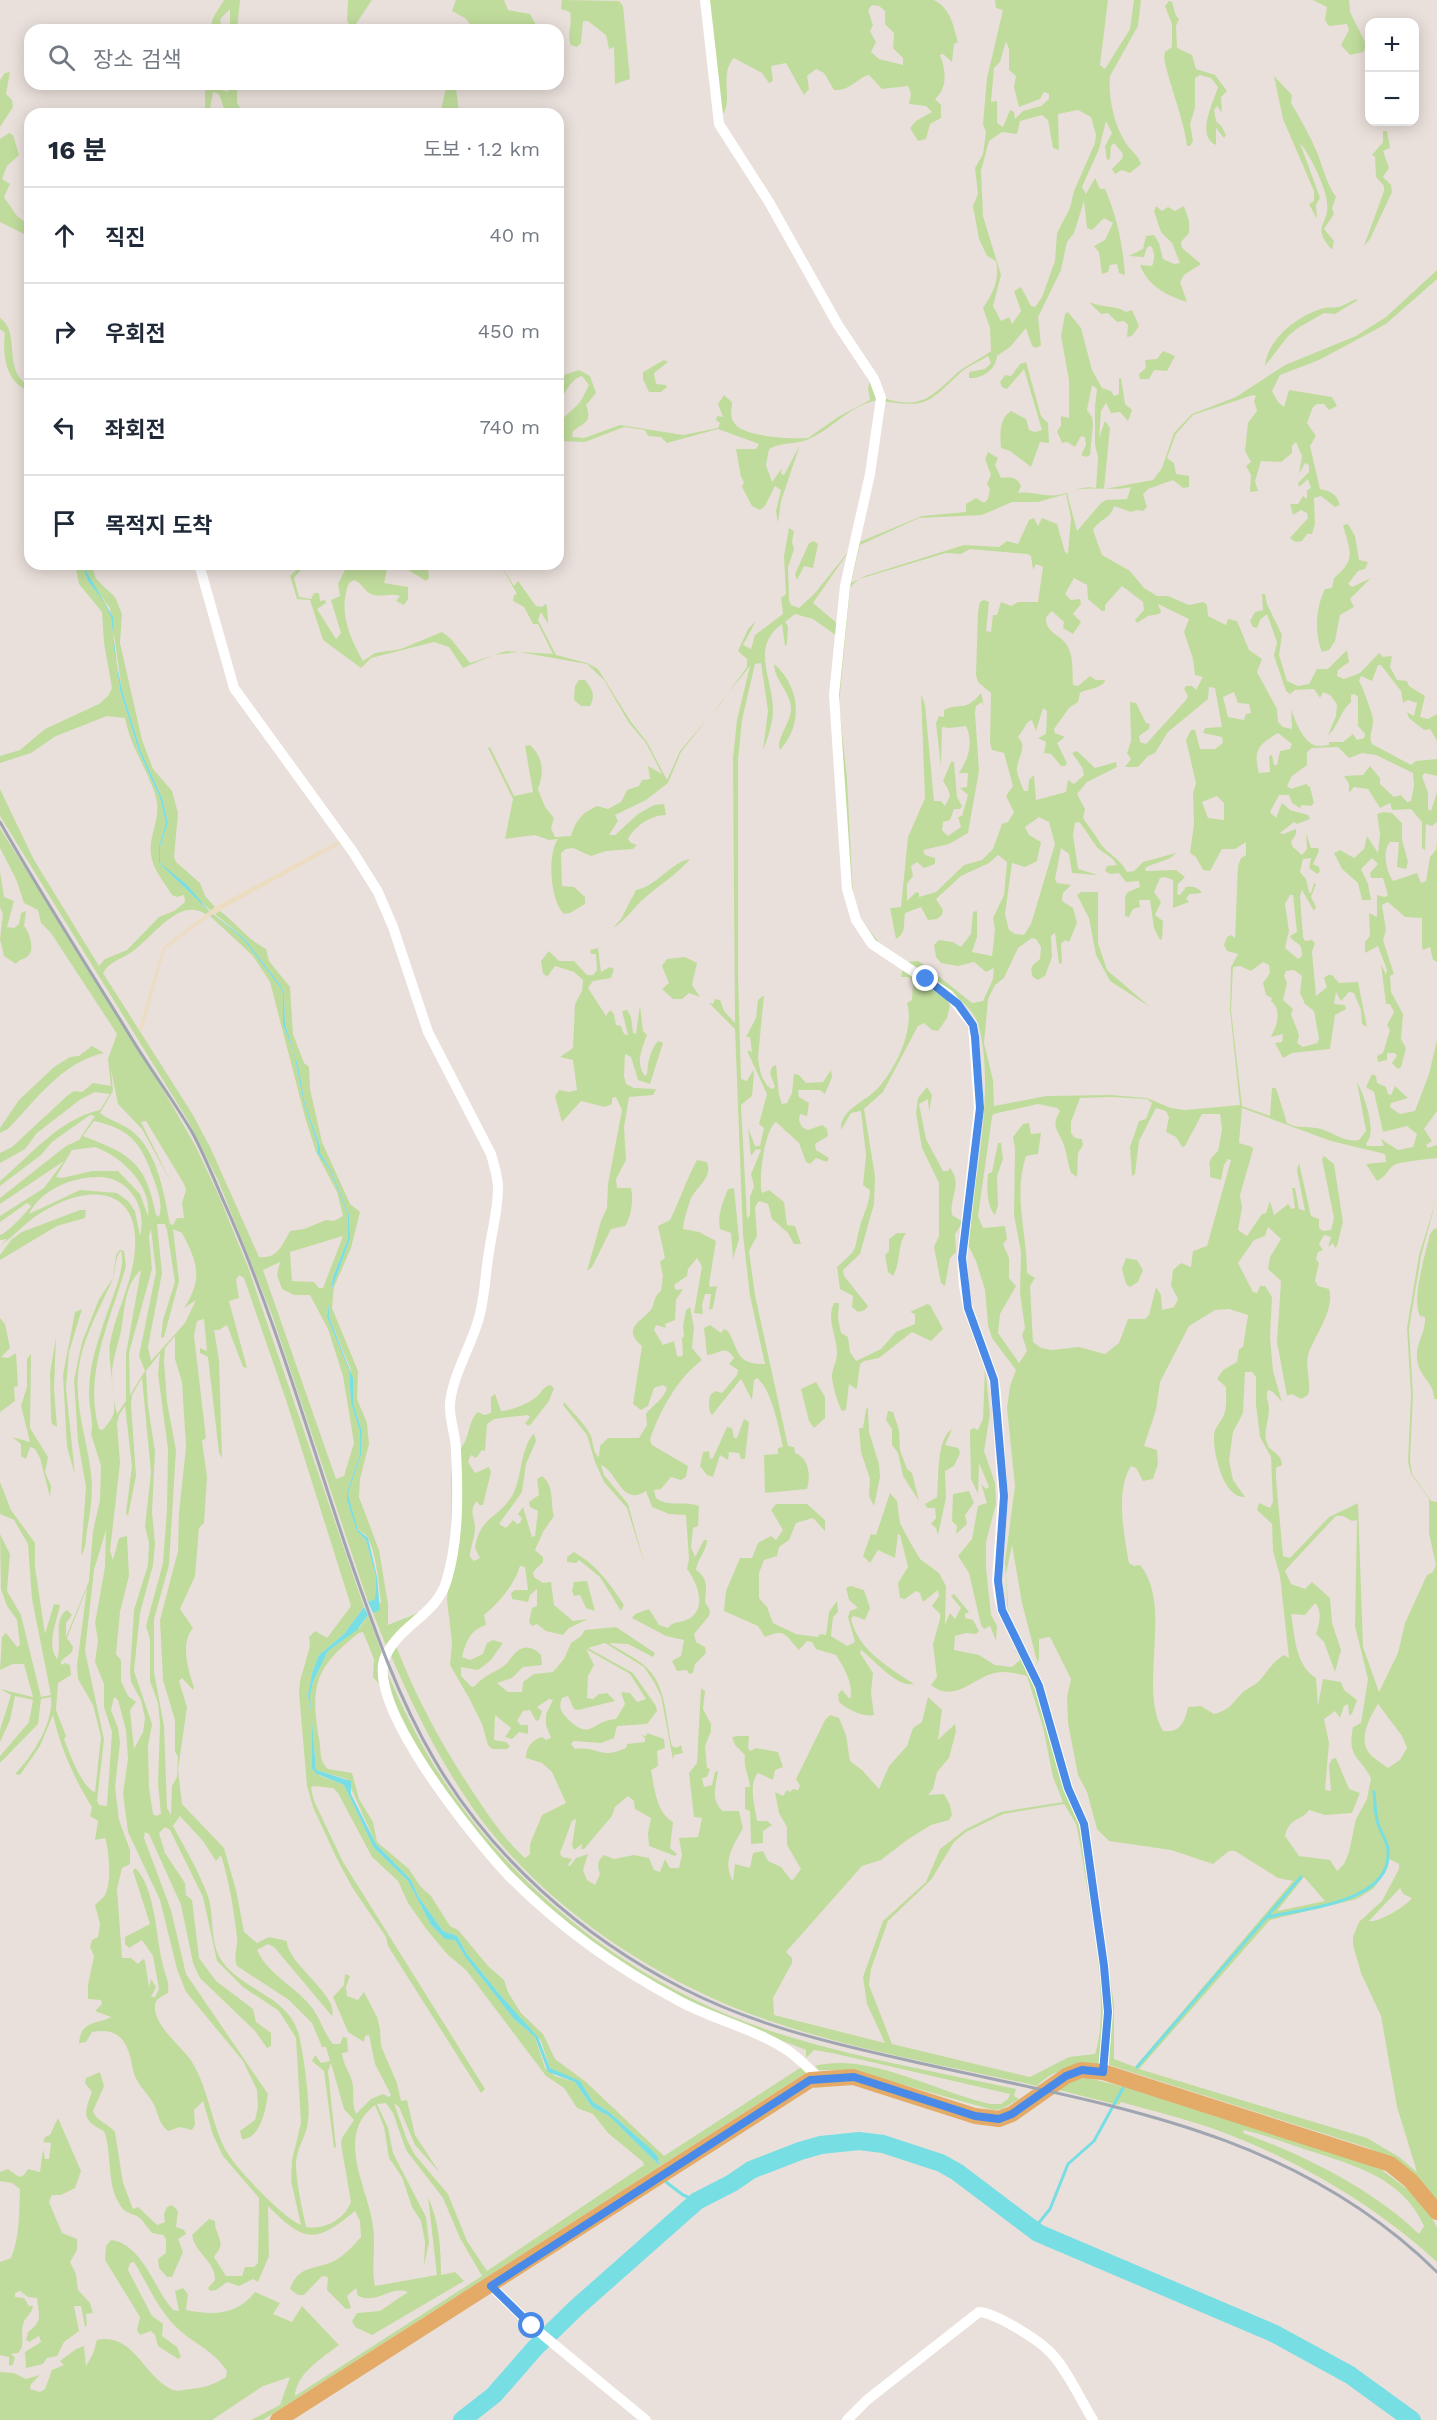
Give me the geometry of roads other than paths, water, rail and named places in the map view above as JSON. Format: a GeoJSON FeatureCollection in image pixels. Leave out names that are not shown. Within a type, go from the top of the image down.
{"type":"FeatureCollection","features":[{"type":"Feature","properties":{"kind":"main road"},"geometry":{"type":"LineString","coordinates":[[278,2420],[491,2286],[749,2117],[818,2077],[854,2077],[975,2116],[999,2119],[1012,2114],[1066,2076],[1082,2070],[1103,2072],[1390,2164],[1411,2181],[1437,2212]]}},
{"type":"Feature","properties":{"kind":"street"},"geometry":{"type":"LineString","coordinates":[[705,0],[719,124],[769,202],[838,325],[874,379],[881,398],[880,419],[868,484],[845,586],[834,695],[847,889],[856,920],[872,944],[949,995],[973,1025],[980,1108],[962,1258],[968,1308],[994,1380],[997,1404],[1004,1496],[998,1589],[1002,1610],[1039,1686],[1068,1788],[1084,1824],[1104,1966],[1108,2012],[1103,2072]]}},
{"type":"Feature","properties":{"kind":"street"},"geometry":{"type":"LineString","coordinates":[[201,570],[234,688],[353,852],[378,892],[401,948],[428,1032],[491,1154],[497,1176],[498,1197],[481,1306],[450,1407],[456,1452],[456,1501],[447,1580],[432,1607],[397,1638],[385,1657],[382,1666],[390,1702],[424,1770],[470,1831],[508,1875],[555,1918],[589,1946],[631,1975],[684,2004],[768,2039],[795,2056],[818,2077]]}},
{"type":"Feature","properties":{"kind":"street"},"geometry":{"type":"LineString","coordinates":[[491,2286],[532,2326],[646,2420]]}},
{"type":"Feature","properties":{"kind":"street"},"geometry":{"type":"LineString","coordinates":[[847,2420],[867,2400],[979,2312],[1005,2321],[1050,2352],[1093,2420]]}},
{"type":"Feature","properties":{"kind":"water"},"geometry":{"type":"Polygon","coordinates":[[[84,570],[86,570],[113,617],[114,639],[111,617],[104,602],[88,581],[84,570]]]}},
{"type":"Feature","properties":{"kind":"water"},"geometry":{"type":"Polygon","coordinates":[[[117,662],[122,690],[141,752],[162,798],[168,823],[160,846],[160,863],[187,885],[210,912],[159,863],[159,846],[166,823],[160,798],[139,752],[120,690],[117,662]]]}},
{"type":"Feature","properties":{"kind":"water"},"geometry":{"type":"Polygon","coordinates":[[[213,914],[244,938],[281,986],[284,994],[285,1024],[298,1065],[305,1104],[320,1146],[320,1153],[331,1170],[349,1215],[350,1239],[331,1292],[333,1277],[348,1239],[348,1215],[330,1170],[318,1154],[318,1146],[304,1104],[294,1053],[283,1025],[283,994],[243,939],[213,914]]]}},
{"type":"Feature","properties":{"kind":"water"},"geometry":{"type":"Polygon","coordinates":[[[330,1298],[329,1317],[353,1378],[353,1403],[362,1431],[361,1455],[348,1493],[358,1530],[368,1538],[377,1577],[380,1610],[373,1613],[368,1602],[375,1599],[376,1577],[366,1540],[357,1531],[347,1500],[347,1492],[360,1455],[360,1431],[351,1403],[349,1370],[327,1317],[330,1298]]]}},
{"type":"Feature","properties":{"kind":"water"},"geometry":{"type":"Polygon","coordinates":[[[364,1607],[368,1615],[357,1630],[328,1651],[313,1682],[310,1696],[311,1711],[308,1696],[312,1673],[319,1655],[344,1634],[364,1607]]]}},
{"type":"Feature","properties":{"kind":"water"},"geometry":{"type":"Polygon","coordinates":[[[312,1721],[316,1770],[351,1781],[351,1794],[376,1844],[411,1880],[418,1896],[443,1931],[457,1936],[467,1954],[538,2037],[550,2068],[580,2081],[593,2102],[609,2112],[651,2149],[658,2157],[659,2165],[609,2116],[592,2107],[575,2082],[548,2072],[535,2037],[514,2019],[466,1958],[455,1940],[445,1939],[431,1925],[408,1881],[374,1848],[344,1785],[317,1774],[312,1769],[312,1721]]]}},
{"type":"Feature","properties":{"kind":"waterway"},"geometry":{"type":"LineString","coordinates":[[1269,1917],[1344,1900],[1362,1892],[1376,1882],[1386,1868],[1388,1850],[1377,1820],[1374,1792]]}},
{"type":"Feature","properties":{"kind":"waterway"},"geometry":{"type":"LineString","coordinates":[[1137,2067],[1301,1877]]}},
{"type":"Feature","properties":{"kind":"waterway"},"geometry":{"type":"LineString","coordinates":[[1038,2233],[1037,2225],[1050,2209],[1068,2164],[1094,2141],[1123,2088]]}},
{"type":"Feature","properties":{"kind":"waterway"},"geometry":{"type":"LineString","coordinates":[[462,2420],[494,2395],[535,2348],[576,2308],[697,2201],[732,2183],[751,2170],[800,2151],[821,2145],[859,2141],[883,2144],[941,2163],[957,2172],[1038,2233],[1273,2333],[1350,2375],[1412,2420]]}},
{"type":"Feature","properties":{"kind":"waterway"},"geometry":{"type":"LineString","coordinates":[[666,2182],[683,2195],[697,2201]]}},
{"type":"Feature","properties":{"kind":"railway"},"geometry":{"type":"LineString","coordinates":[[0,822],[201,1149],[259,1289],[291,1378],[349,1556],[397,1685],[434,1759],[457,1795],[511,1861],[575,1919],[609,1944],[645,1968],[708,2001],[762,2022],[817,2039],[1117,2107],[1186,2127],[1253,2152],[1318,2183],[1379,2222],[1437,2272]]}}]}
